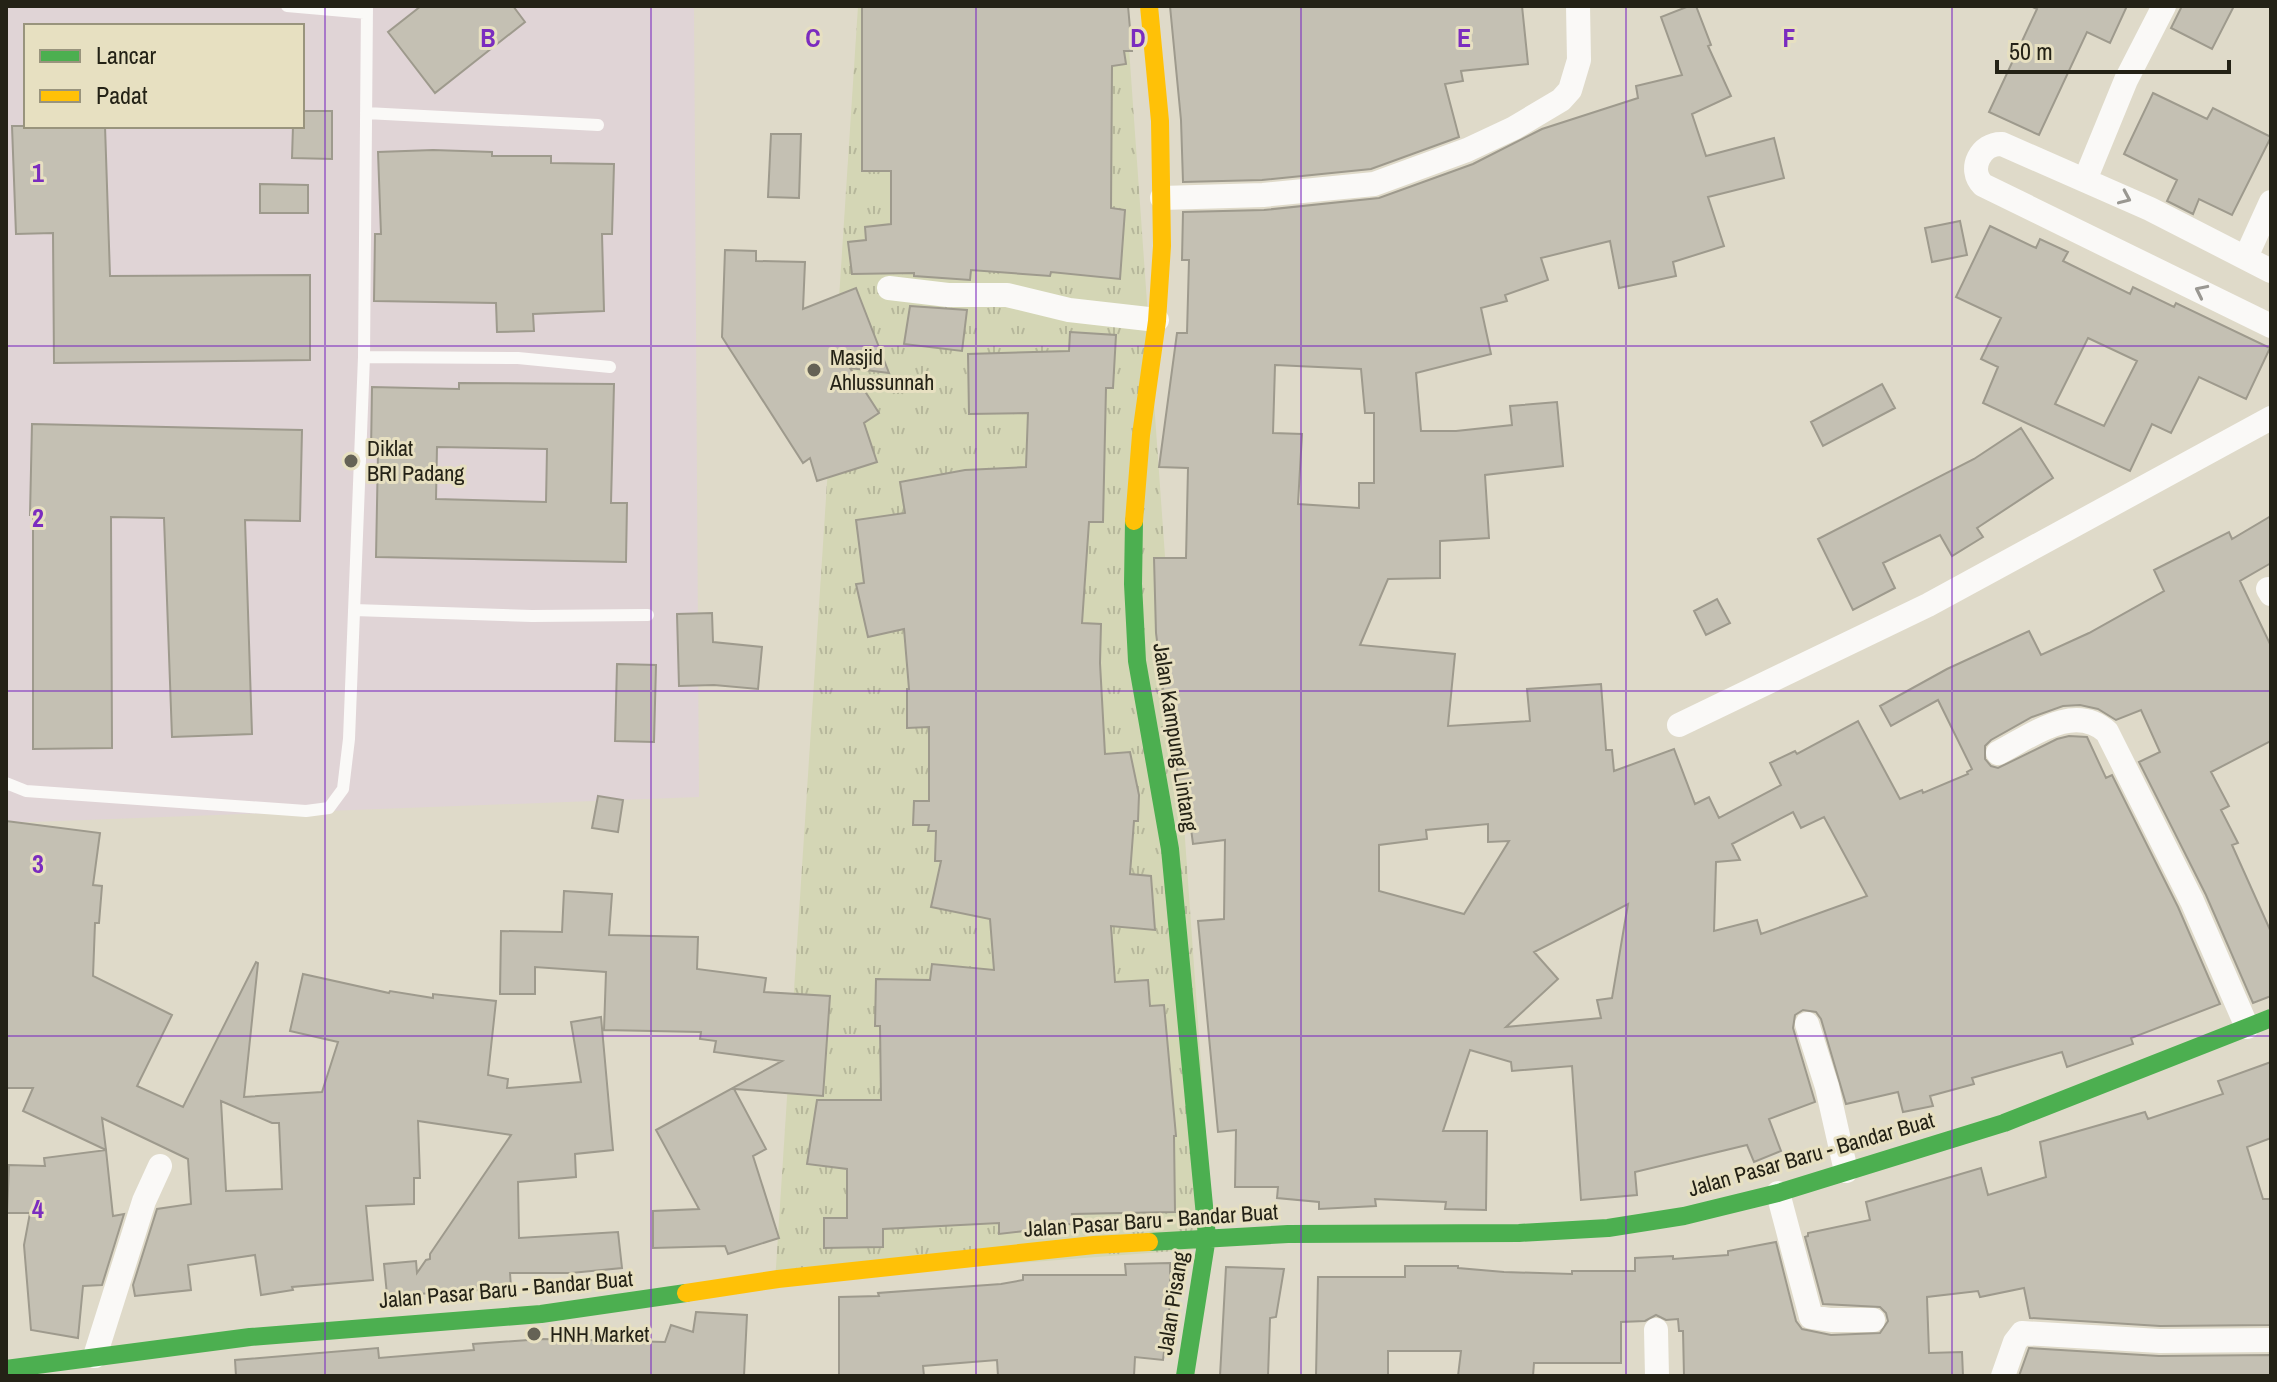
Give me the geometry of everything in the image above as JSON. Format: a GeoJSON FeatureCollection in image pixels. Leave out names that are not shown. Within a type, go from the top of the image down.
{"type":"FeatureCollection","features":[{"type":"Feature","properties":{"kind":"street","name":"Jalan Kampung Lintang"},"geometry":{"type":"LineString","coordinates":[[1149,6],[1160,120],[1162,198],[1157,320],[1133,522],[1135,635],[1140,692],[1170,849],[1207,1237]]}},
{"type":"Feature","properties":{"kind":"street"},"geometry":{"type":"LineString","coordinates":[[1162,198],[1263,195],[1374,184],[1467,150],[1514,128],[1561,100],[1570,90],[1579,60],[1578,6]]}},
{"type":"Feature","properties":{"kind":"street"},"geometry":{"type":"LineString","coordinates":[[2085,180],[2126,80],[2164,6]]}},
{"type":"Feature","properties":{"kind":"street"},"geometry":{"type":"LineString","coordinates":[[2271,271],[2085,180],[2002,144],[1993,143],[1985,148],[1976,164],[1976,174],[1983,185],[2271,326]]}},
{"type":"Feature","properties":{"kind":"street"},"geometry":{"type":"LineString","coordinates":[[2246,257],[2271,202]]}},
{"type":"Feature","properties":{"kind":"street"},"geometry":{"type":"LineString","coordinates":[[889,288],[948,295],[1007,295],[1069,310],[1157,320]]}},
{"type":"Feature","properties":{"kind":"street"},"geometry":{"type":"LineString","coordinates":[[1679,725],[1928,605],[2271,418]]}},
{"type":"Feature","properties":{"kind":"street"},"geometry":{"type":"LineString","coordinates":[[1998,753],[2068,719],[2092,721],[2107,732],[2192,901],[2247,1027]]}},
{"type":"Feature","properties":{"kind":"street","name":"Jalan Pasar Baru - Bandar Buat"},"geometry":{"type":"LineString","coordinates":[[14,1370],[105,1362],[355,1327],[541,1314],[778,1279],[1027,1251],[1207,1237],[1519,1233],[1608,1228],[1684,1216],[1778,1193],[2004,1123],[2271,1018]]}},
{"type":"Feature","properties":{"kind":"street"},"geometry":{"type":"LineString","coordinates":[[1807,1024],[1827,1087],[1846,1171]]}},
{"type":"Feature","properties":{"kind":"street"},"geometry":{"type":"LineString","coordinates":[[105,1362],[144,1201],[160,1166]]}},
{"type":"Feature","properties":{"kind":"street"},"geometry":{"type":"LineString","coordinates":[[1778,1193],[1811,1317],[1873,1320]]}},
{"type":"Feature","properties":{"kind":"street","name":"Jalan Pisang"},"geometry":{"type":"LineString","coordinates":[[1185,1376],[1207,1237]]}},
{"type":"Feature","properties":{"kind":"street"},"geometry":{"type":"LineString","coordinates":[[1656,1330],[1657,1376]]}},
{"type":"Feature","properties":{"kind":"street"},"geometry":{"type":"LineString","coordinates":[[2003,1376],[2015,1342],[2022,1333],[2160,1341],[2271,1340]]}},
{"type":"Feature","properties":{"kind":"lane"},"geometry":{"type":"LineString","coordinates":[[6,783],[26,791],[306,811],[329,808],[343,789],[349,739],[364,357],[367,10],[287,6]]}},
{"type":"Feature","properties":{"kind":"lane"},"geometry":{"type":"LineString","coordinates":[[366,113],[598,125]]}},
{"type":"Feature","properties":{"kind":"lane"},"geometry":{"type":"LineString","coordinates":[[364,357],[518,358],[610,367]]}},
{"type":"Feature","properties":{"kind":"lane"},"geometry":{"type":"LineString","coordinates":[[354,610],[532,616],[648,615]]}},
{"type":"Feature","properties":{"kind":"shaded area","name":"Diklat BRI Padang"},"geometry":{"type":"Polygon","coordinates":[[[6,6],[694,6],[699,797],[6,823],[6,6]]]}},
{"type":"Feature","properties":{"kind":"green space"},"geometry":{"type":"Polygon","coordinates":[[[858,6],[1126,6],[1214,1248],[775,1282],[858,6]]]}},
{"type":"Feature","properties":{"kind":"building"},"geometry":{"type":"Polygon","coordinates":[[[421,6],[513,6],[525,22],[435,93],[388,32],[421,6]]]}},
{"type":"Feature","properties":{"kind":"building"},"geometry":{"type":"Polygon","coordinates":[[[862,6],[1128,6],[1132,51],[1124,51],[1126,64],[1112,66],[1111,208],[1125,210],[1120,279],[1051,272],[1050,276],[971,270],[970,280],[914,276],[914,273],[852,274],[848,242],[866,240],[865,227],[891,224],[891,171],[862,171],[862,6]]]}},
{"type":"Feature","properties":{"kind":"building"},"geometry":{"type":"Polygon","coordinates":[[[1170,6],[1522,6],[1528,64],[1461,71],[1463,81],[1445,84],[1459,137],[1371,169],[1262,180],[1183,182],[1181,120],[1170,6]]]}},
{"type":"Feature","properties":{"kind":"building"},"geometry":{"type":"Polygon","coordinates":[[[1696,6],[1711,45],[1708,46],[1731,96],[1692,114],[1706,156],[1774,138],[1784,178],[1708,197],[1724,246],[1673,262],[1676,276],[1619,288],[1610,241],[1541,258],[1548,280],[1505,295],[1507,301],[1481,308],[1491,354],[1416,373],[1421,431],[1512,425],[1510,406],[1557,402],[1563,466],[1485,475],[1489,538],[1440,541],[1440,578],[1388,579],[1360,645],[1455,654],[1448,726],[1530,721],[1527,689],[1601,684],[1606,750],[1612,750],[1614,771],[1674,749],[1695,804],[1709,797],[1719,818],[1781,785],[1770,763],[1795,751],[1797,754],[1858,721],[1900,799],[1922,790],[1923,793],[1968,774],[1972,769],[1938,700],[1891,726],[1880,706],[1947,669],[2029,631],[2041,655],[2089,633],[2164,591],[2154,570],[2229,532],[2232,539],[2271,516],[2271,563],[2240,581],[2271,646],[2271,741],[2211,772],[2229,806],[2221,810],[2238,843],[2232,845],[2271,932],[2271,996],[2253,1003],[2206,895],[2139,762],[2160,752],[2141,710],[2116,720],[2098,709],[2080,705],[2063,706],[2032,717],[1991,740],[1985,746],[1985,759],[1998,768],[2057,739],[2087,737],[2106,778],[2112,775],[2178,907],[2220,1004],[2131,1038],[2133,1044],[2067,1067],[2062,1052],[1972,1078],[1974,1084],[1930,1096],[1933,1106],[1903,1112],[1898,1092],[1846,1104],[1821,1019],[1816,1012],[1803,1010],[1795,1015],[1793,1028],[1815,1102],[1769,1119],[1781,1151],[1754,1162],[1747,1145],[1635,1172],[1637,1195],[1581,1200],[1572,1066],[1512,1071],[1511,1062],[1470,1050],[1443,1131],[1487,1131],[1486,1210],[1445,1209],[1446,1202],[1375,1199],[1376,1206],[1319,1209],[1319,1202],[1277,1198],[1278,1187],[1235,1187],[1236,1130],[1218,1132],[1198,921],[1224,919],[1225,840],[1193,844],[1186,790],[1181,790],[1166,712],[1156,633],[1154,558],[1186,558],[1188,468],[1159,467],[1177,333],[1187,333],[1189,260],[1182,260],[1183,212],[1264,210],[1379,198],[1473,164],[1542,129],[1638,98],[1636,86],[1682,75],[1661,17],[1696,6]],[[1275,365],[1273,433],[1302,434],[1298,504],[1359,508],[1359,483],[1374,483],[1374,413],[1365,413],[1361,369],[1275,365]],[[1793,812],[1732,844],[1740,860],[1716,862],[1714,931],[1757,920],[1761,934],[1867,896],[1824,817],[1801,828],[1793,812]],[[1488,824],[1426,830],[1427,839],[1379,845],[1379,891],[1464,914],[1509,841],[1488,842],[1488,824]],[[1628,904],[1534,952],[1558,979],[1506,1027],[1601,1018],[1597,1000],[1612,998],[1628,904]]]}},
{"type":"Feature","properties":{"kind":"building"},"geometry":{"type":"Polygon","coordinates":[[[2030,6],[2127,6],[2110,43],[2087,32],[2039,135],[1989,112],[2037,9],[2030,6]]]}},
{"type":"Feature","properties":{"kind":"building"},"geometry":{"type":"Polygon","coordinates":[[[2182,6],[2234,6],[2212,49],[2171,28],[2182,6]]]}},
{"type":"Feature","properties":{"kind":"building"},"geometry":{"type":"Polygon","coordinates":[[[2153,93],[2207,119],[2213,108],[2271,137],[2232,215],[2199,199],[2193,214],[2167,201],[2177,180],[2124,154],[2153,93]]]}},
{"type":"Feature","properties":{"kind":"building"},"geometry":{"type":"Polygon","coordinates":[[[304,111],[332,111],[332,159],[292,158],[293,128],[304,128],[304,111]]]}},
{"type":"Feature","properties":{"kind":"building"},"geometry":{"type":"Polygon","coordinates":[[[12,126],[105,128],[110,276],[310,275],[310,360],[54,363],[53,233],[16,234],[12,126]]]}},
{"type":"Feature","properties":{"kind":"building"},"geometry":{"type":"Polygon","coordinates":[[[771,134],[801,134],[799,198],[768,197],[771,134]]]}},
{"type":"Feature","properties":{"kind":"building"},"geometry":{"type":"Polygon","coordinates":[[[378,152],[492,152],[492,156],[551,156],[551,163],[614,164],[612,234],[602,234],[604,311],[533,314],[534,331],[497,332],[496,303],[374,301],[375,234],[381,234],[378,152]]]}},
{"type":"Feature","properties":{"kind":"building"},"geometry":{"type":"Polygon","coordinates":[[[260,184],[308,185],[308,213],[260,213],[260,184]]]}},
{"type":"Feature","properties":{"kind":"building"},"geometry":{"type":"Polygon","coordinates":[[[1960,221],[1967,255],[1932,262],[1925,228],[1960,221]]]}},
{"type":"Feature","properties":{"kind":"building"},"geometry":{"type":"Polygon","coordinates":[[[1990,226],[2036,248],[2040,239],[2068,252],[2063,261],[2130,294],[2133,287],[2174,307],[2176,303],[2270,348],[2246,399],[2199,377],[2171,433],[2152,424],[2130,471],[1983,403],[1998,367],[1981,359],[2001,318],[1956,297],[1990,226]],[[2088,338],[2055,404],[2104,426],[2137,361],[2088,338]]]}},
{"type":"Feature","properties":{"kind":"building"},"geometry":{"type":"Polygon","coordinates":[[[725,250],[756,251],[756,261],[805,262],[803,309],[856,288],[889,373],[850,368],[879,413],[864,423],[877,462],[817,481],[810,458],[803,463],[722,337],[725,250]]]}},
{"type":"Feature","properties":{"kind":"building"},"geometry":{"type":"Polygon","coordinates":[[[910,306],[967,310],[962,351],[904,344],[910,306]]]}},
{"type":"Feature","properties":{"kind":"building"},"geometry":{"type":"Polygon","coordinates":[[[1070,332],[1116,335],[1113,388],[1106,388],[1103,522],[1089,522],[1082,623],[1101,624],[1105,754],[1130,752],[1139,795],[1130,874],[1151,876],[1155,930],[1111,926],[1115,982],[1148,980],[1150,1006],[1164,1005],[1176,1136],[1175,1212],[1072,1214],[1073,1224],[1042,1225],[1042,1229],[999,1234],[999,1223],[883,1229],[883,1247],[824,1248],[824,1218],[847,1218],[847,1169],[807,1164],[817,1100],[881,1100],[880,1026],[875,1026],[876,979],[930,980],[932,964],[994,970],[990,919],[931,907],[941,861],[935,861],[936,831],[928,831],[929,825],[913,825],[914,801],[929,801],[929,727],[907,728],[909,689],[904,629],[868,637],[856,584],[864,583],[856,520],[905,513],[900,482],[965,470],[1026,467],[1028,413],[969,414],[968,354],[1069,351],[1070,332]]]}},
{"type":"Feature","properties":{"kind":"building"},"geometry":{"type":"Polygon","coordinates":[[[459,383],[614,384],[611,503],[627,503],[626,562],[376,557],[378,452],[371,452],[372,387],[459,389],[459,383]],[[437,447],[436,499],[546,502],[547,449],[437,447]]]}},
{"type":"Feature","properties":{"kind":"building"},"geometry":{"type":"Polygon","coordinates":[[[1882,384],[1895,408],[1823,446],[1811,422],[1882,384]]]}},
{"type":"Feature","properties":{"kind":"building"},"geometry":{"type":"Polygon","coordinates":[[[32,424],[302,430],[300,521],[245,520],[252,734],[172,737],[164,518],[111,517],[112,748],[33,749],[32,424]]]}},
{"type":"Feature","properties":{"kind":"building"},"geometry":{"type":"Polygon","coordinates":[[[2021,428],[2053,478],[1977,528],[1983,537],[1952,556],[1940,535],[1883,563],[1895,588],[1853,610],[1818,539],[1974,459],[2021,428]]]}},
{"type":"Feature","properties":{"kind":"building"},"geometry":{"type":"Polygon","coordinates":[[[1717,599],[1730,623],[1706,635],[1694,611],[1717,599]]]}},
{"type":"Feature","properties":{"kind":"building"},"geometry":{"type":"Polygon","coordinates":[[[712,613],[713,642],[762,647],[758,689],[679,686],[677,614],[712,613]]]}},
{"type":"Feature","properties":{"kind":"building"},"geometry":{"type":"Polygon","coordinates":[[[617,664],[656,665],[654,742],[615,741],[617,664]]]}},
{"type":"Feature","properties":{"kind":"building"},"geometry":{"type":"Polygon","coordinates":[[[598,796],[623,800],[618,832],[592,828],[598,796]]]}},
{"type":"Feature","properties":{"kind":"building"},"geometry":{"type":"Polygon","coordinates":[[[6,821],[100,833],[93,885],[102,886],[99,923],[95,923],[93,976],[172,1015],[137,1086],[183,1107],[256,962],[244,1097],[322,1092],[338,1042],[290,1031],[303,974],[389,993],[496,1001],[488,1075],[508,1079],[507,1088],[581,1082],[571,1022],[601,1017],[613,1150],[575,1154],[576,1177],[518,1182],[519,1238],[618,1232],[622,1268],[571,1273],[510,1273],[511,1288],[418,1294],[418,1303],[388,1305],[384,1264],[416,1261],[417,1273],[430,1259],[430,1254],[511,1135],[418,1121],[420,1178],[414,1178],[414,1204],[366,1206],[373,1280],[292,1287],[293,1290],[261,1295],[255,1255],[188,1265],[191,1290],[135,1296],[133,1285],[157,1209],[191,1204],[188,1159],[102,1118],[106,1150],[23,1111],[33,1088],[6,1088],[6,821]],[[221,1101],[226,1191],[282,1189],[279,1123],[272,1123],[221,1101]]]}},
{"type":"Feature","properties":{"kind":"building"},"geometry":{"type":"Polygon","coordinates":[[[564,891],[612,894],[609,935],[698,937],[697,969],[766,978],[764,992],[830,996],[823,1096],[734,1089],[766,1149],[753,1156],[779,1238],[728,1254],[725,1246],[653,1248],[653,1211],[699,1209],[656,1130],[782,1061],[714,1052],[716,1041],[700,1039],[701,1032],[604,1030],[606,972],[535,967],[535,994],[500,994],[501,931],[562,932],[564,891]]]}},
{"type":"Feature","properties":{"kind":"building"},"geometry":{"type":"Polygon","coordinates":[[[2271,1062],[2271,1138],[2247,1147],[2263,1199],[2271,1199],[2271,1325],[2160,1326],[2030,1318],[2024,1288],[1980,1297],[1978,1291],[1927,1297],[1929,1353],[1962,1352],[1963,1376],[1684,1376],[1683,1331],[1679,1331],[1678,1319],[1666,1320],[1656,1315],[1645,1321],[1621,1322],[1621,1363],[1534,1363],[1533,1376],[1458,1376],[1461,1351],[1388,1351],[1388,1376],[1316,1376],[1318,1277],[1405,1277],[1405,1266],[1458,1266],[1504,1272],[1572,1274],[1572,1271],[1635,1271],[1635,1258],[1728,1255],[1728,1251],[1776,1242],[1796,1321],[1802,1329],[1831,1335],[1880,1333],[1888,1321],[1880,1307],[1823,1304],[1805,1237],[1808,1233],[1870,1220],[1866,1202],[1981,1168],[1988,1195],[2046,1177],[2040,1142],[2145,1112],[2148,1119],[2223,1094],[2218,1081],[2271,1062]]]}},
{"type":"Feature","properties":{"kind":"building"},"geometry":{"type":"Polygon","coordinates":[[[106,1150],[113,1216],[124,1214],[102,1285],[83,1286],[78,1338],[31,1330],[24,1245],[30,1213],[7,1213],[9,1165],[45,1166],[44,1158],[106,1150]]]}},
{"type":"Feature","properties":{"kind":"building"},"geometry":{"type":"Polygon","coordinates":[[[1170,1263],[1170,1304],[1163,1360],[1135,1357],[1134,1376],[998,1376],[997,1360],[923,1366],[924,1376],[839,1376],[839,1297],[1001,1284],[1023,1280],[1023,1275],[1126,1275],[1125,1264],[1170,1263]]]}},
{"type":"Feature","properties":{"kind":"building"},"geometry":{"type":"Polygon","coordinates":[[[1226,1267],[1284,1269],[1276,1317],[1270,1318],[1268,1376],[1220,1376],[1226,1267]]]}},
{"type":"Feature","properties":{"kind":"building"},"geometry":{"type":"Polygon","coordinates":[[[696,1312],[747,1315],[744,1376],[236,1376],[235,1360],[378,1348],[379,1358],[474,1350],[473,1344],[542,1339],[665,1342],[671,1325],[693,1332],[696,1312]]]}},
{"type":"Feature","properties":{"kind":"building"},"geometry":{"type":"Polygon","coordinates":[[[2029,1348],[2159,1356],[2271,1355],[2271,1376],[2019,1376],[2029,1348]]]}},
{"type":"Feature","properties":{"kind":"traffic: fast"},"geometry":{"type":"LineString","coordinates":[[1134,521],[1137,661],[1170,849],[1207,1237],[1185,1376]]}},
{"type":"Feature","properties":{"kind":"traffic: fast"},"geometry":{"type":"LineString","coordinates":[[1149,1242],[1288,1234],[1519,1233],[1608,1228],[1684,1216],[1778,1193],[2004,1123],[2271,1018]]}},
{"type":"Feature","properties":{"kind":"traffic: fast"},"geometry":{"type":"LineString","coordinates":[[6,1369],[250,1337],[541,1314],[686,1293]]}},
{"type":"Feature","properties":{"kind":"traffic: slow"},"geometry":{"type":"LineString","coordinates":[[1134,521],[1141,435],[1157,321],[1162,246],[1160,121],[1149,6]]}},
{"type":"Feature","properties":{"kind":"traffic: slow"},"geometry":{"type":"LineString","coordinates":[[686,1293],[778,1279],[1094,1245],[1149,1242]]}},
{"type":"Feature","properties":{"kind":"place","name":"Masjid Ahlussunnah"},"geometry":{"type":"Point","coordinates":[814,370]}},
{"type":"Feature","properties":{"kind":"place","name":"Diklat BRI Padang"},"geometry":{"type":"Point","coordinates":[351,461]}},
{"type":"Feature","properties":{"kind":"place","name":"HNH Market"},"geometry":{"type":"Point","coordinates":[534,1334]}}]}
